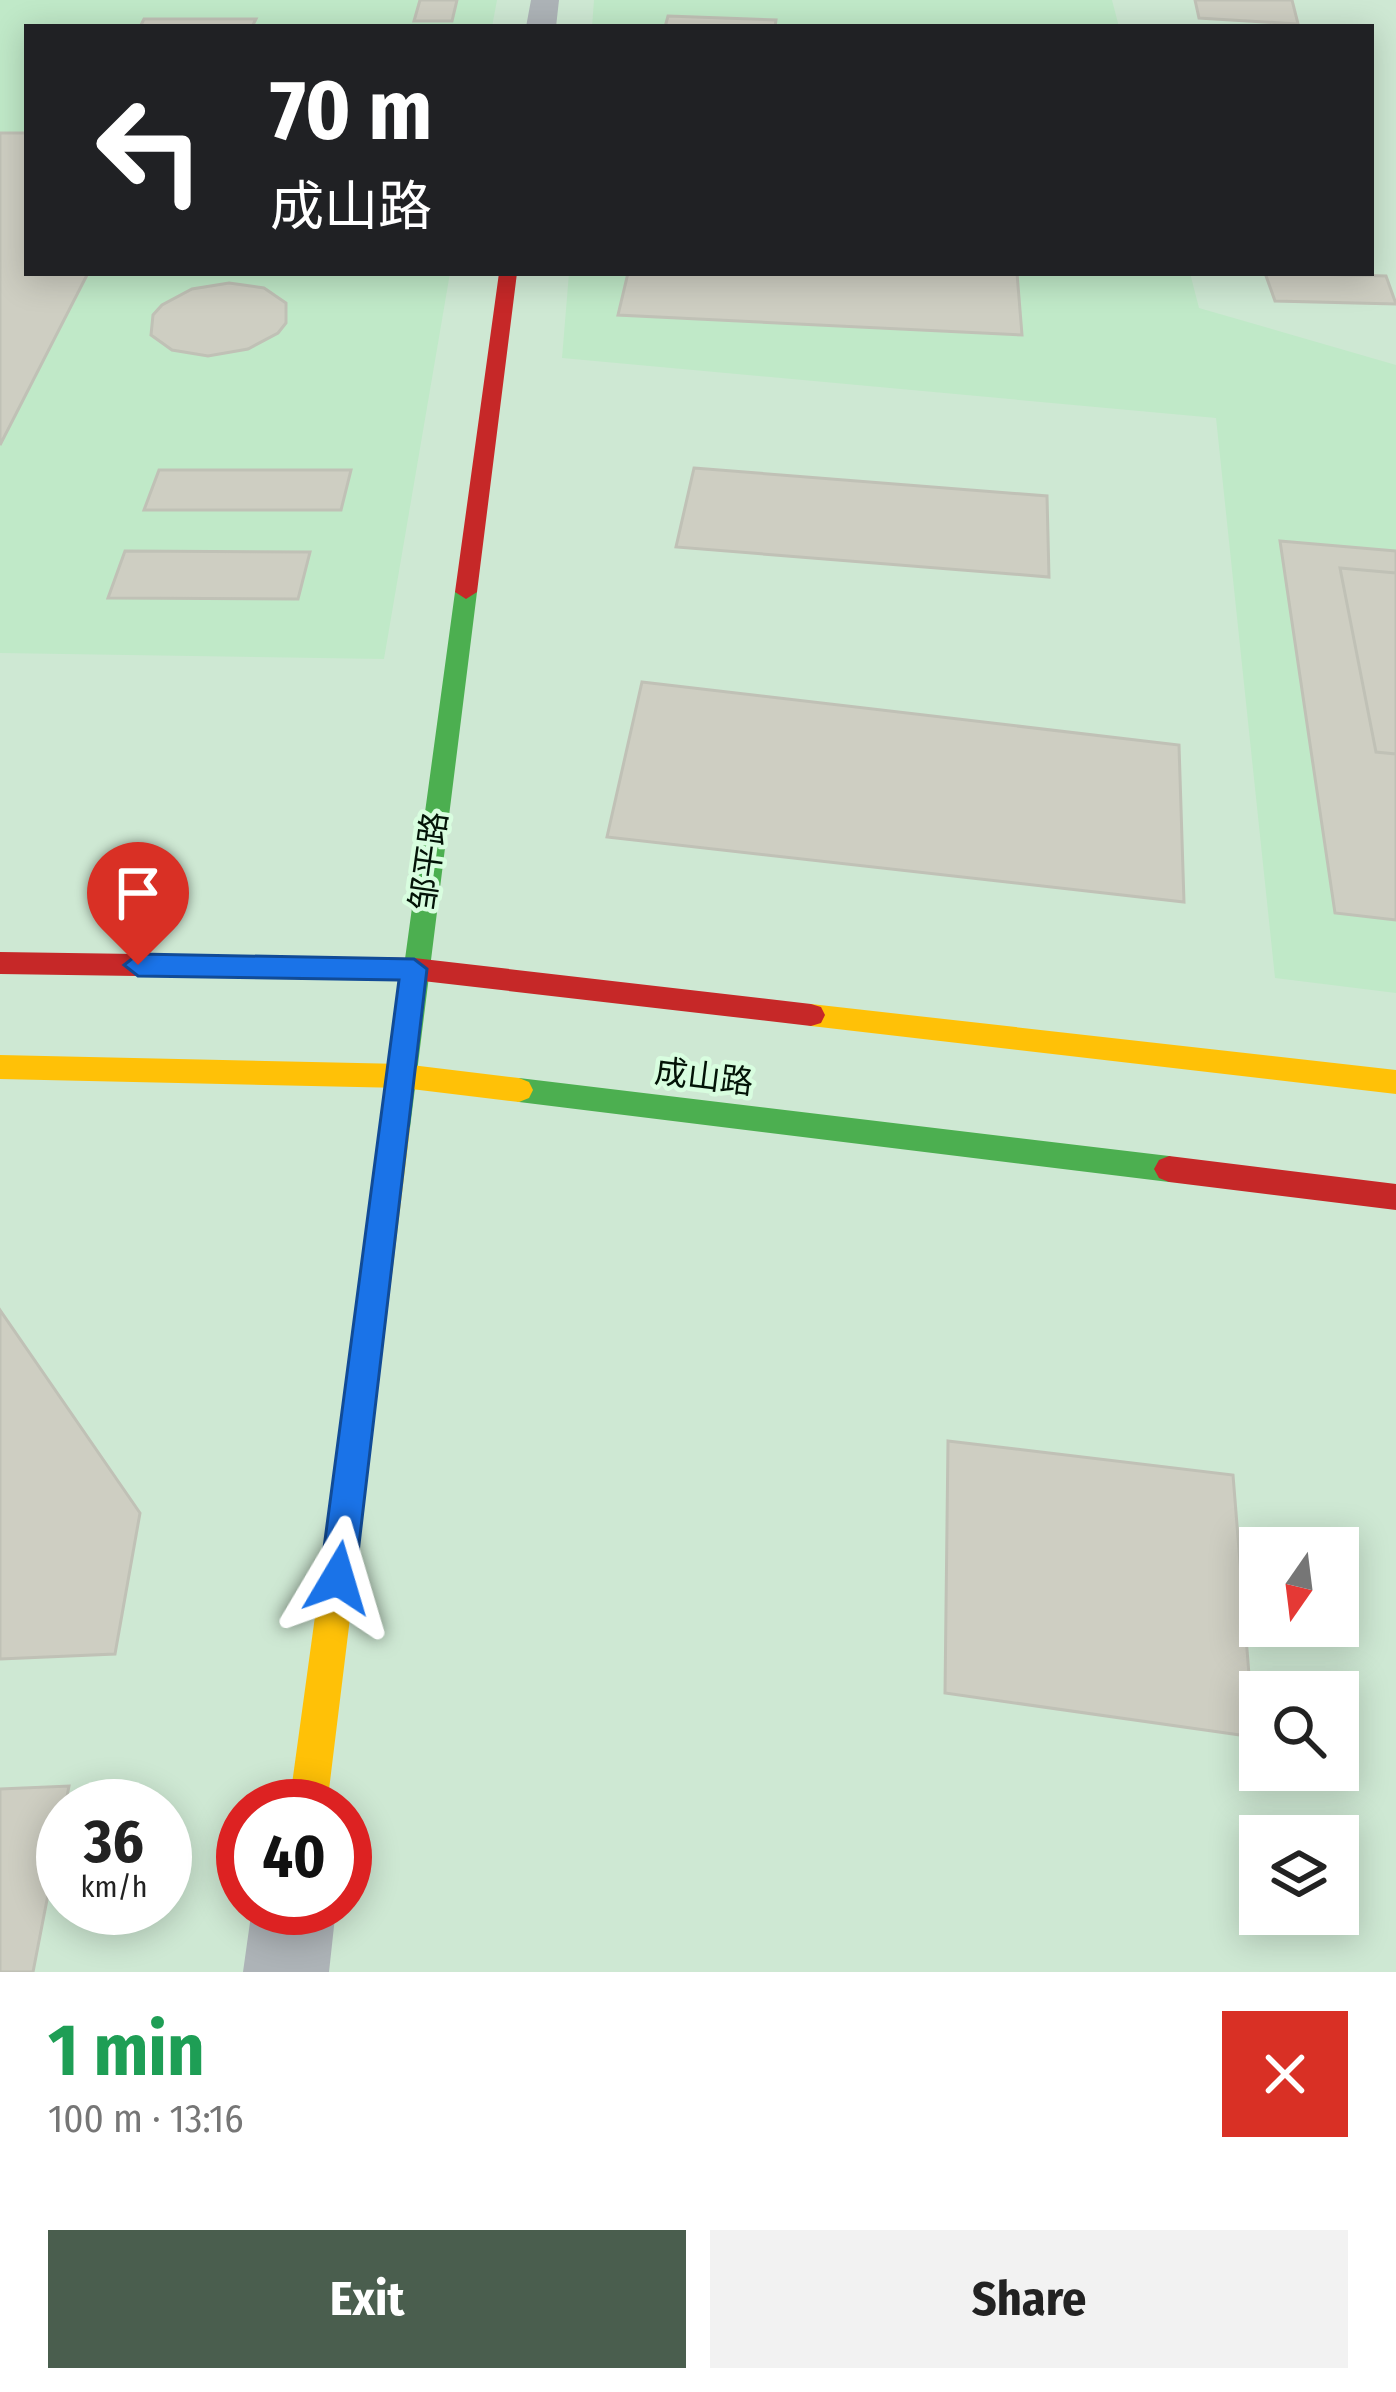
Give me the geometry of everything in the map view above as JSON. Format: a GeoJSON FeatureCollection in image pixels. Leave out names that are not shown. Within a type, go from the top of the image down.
{"type":"FeatureCollection","features":[{"type":"Feature","properties":{"kind":"main road","name":"邹平路"},"geometry":{"type":"LineString","coordinates":[[312,1779],[508,276]]}},
{"type":"Feature","properties":{"kind":"main road"},"geometry":{"type":"LineString","coordinates":[[0,963],[414,969],[1396,1082]]}},
{"type":"Feature","properties":{"kind":"main road","name":"成山路"},"geometry":{"type":"LineString","coordinates":[[0,1067],[404,1076],[1396,1197]]}},
{"type":"Feature","properties":{"kind":"street"},"geometry":{"type":"LineString","coordinates":[[286,1972],[291,1935]]}},
{"type":"Feature","properties":{"kind":"shaded area"},"geometry":{"type":"Polygon","coordinates":[[[0,0],[497,0],[493,24],[24,24],[24,276],[449,276],[384,659],[0,653],[0,0]]]}},
{"type":"Feature","properties":{"kind":"shaded area"},"geometry":{"type":"Polygon","coordinates":[[[594,0],[1112,0],[1118,24],[592,24],[594,0]]]}},
{"type":"Feature","properties":{"kind":"shaded area"},"geometry":{"type":"Polygon","coordinates":[[[569,276],[1191,276],[1199,308],[1396,365],[1396,993],[1275,978],[1216,418],[562,358],[569,276]]]}},
{"type":"Feature","properties":{"kind":"building"},"geometry":{"type":"Polygon","coordinates":[[[420,0],[457,0],[452,21],[414,21],[420,0]]]}},
{"type":"Feature","properties":{"kind":"building"},"geometry":{"type":"Polygon","coordinates":[[[1195,0],[1292,0],[1298,24],[1199,18],[1195,0]]]}},
{"type":"Feature","properties":{"kind":"building"},"geometry":{"type":"Polygon","coordinates":[[[668,16],[776,20],[775,24],[666,24],[668,16]]]}},
{"type":"Feature","properties":{"kind":"building"},"geometry":{"type":"Polygon","coordinates":[[[144,19],[256,19],[254,24],[142,24],[144,19]]]}},
{"type":"Feature","properties":{"kind":"building"},"geometry":{"type":"Polygon","coordinates":[[[0,133],[24,133],[24,276],[86,276],[0,445],[0,133]]]}},
{"type":"Feature","properties":{"kind":"building"},"geometry":{"type":"Polygon","coordinates":[[[627,276],[1017,276],[1022,335],[618,315],[627,276]]]}},
{"type":"Feature","properties":{"kind":"building"},"geometry":{"type":"Polygon","coordinates":[[[1266,276],[1386,276],[1396,304],[1275,301],[1266,276]]]}},
{"type":"Feature","properties":{"kind":"building"},"geometry":{"type":"Polygon","coordinates":[[[229,283],[264,288],[286,303],[286,323],[278,333],[248,349],[208,356],[172,350],[151,335],[153,315],[162,305],[192,289],[229,283]]]}},
{"type":"Feature","properties":{"kind":"building"},"geometry":{"type":"Polygon","coordinates":[[[694,468],[1047,496],[1049,577],[676,547],[694,468]]]}},
{"type":"Feature","properties":{"kind":"building"},"geometry":{"type":"Polygon","coordinates":[[[159,470],[351,470],[341,510],[144,510],[159,470]]]}},
{"type":"Feature","properties":{"kind":"building"},"geometry":{"type":"Polygon","coordinates":[[[1280,541],[1396,551],[1396,920],[1335,913],[1280,541]]]}},
{"type":"Feature","properties":{"kind":"building"},"geometry":{"type":"Polygon","coordinates":[[[125,551],[310,552],[298,599],[108,598],[125,551]]]}},
{"type":"Feature","properties":{"kind":"building"},"geometry":{"type":"Polygon","coordinates":[[[1340,568],[1396,573],[1396,754],[1376,752],[1340,568]]]}},
{"type":"Feature","properties":{"kind":"building"},"geometry":{"type":"Polygon","coordinates":[[[642,682],[1179,745],[1184,902],[607,837],[642,682]]]}},
{"type":"Feature","properties":{"kind":"building"},"geometry":{"type":"Polygon","coordinates":[[[0,1310],[140,1513],[115,1654],[0,1659],[0,1310]]]}},
{"type":"Feature","properties":{"kind":"building"},"geometry":{"type":"Polygon","coordinates":[[[948,1441],[1233,1475],[1239,1647],[1247,1647],[1249,1671],[1239,1671],[1239,1735],[945,1693],[948,1441]]]}},
{"type":"Feature","properties":{"kind":"building"},"geometry":{"type":"Polygon","coordinates":[[[36,1787],[36,1935],[40,1935],[33,1972],[0,1972],[0,1789],[36,1787]]]}},
{"type":"Feature","properties":{"kind":"traffic: fast"},"geometry":{"type":"LineString","coordinates":[[396,1128],[466,592]]}},
{"type":"Feature","properties":{"kind":"traffic: fast"},"geometry":{"type":"LineString","coordinates":[[519,1090],[1169,1169]]}},
{"type":"Feature","properties":{"kind":"traffic: slow"},"geometry":{"type":"LineString","coordinates":[[811,1015],[1396,1082]]}},
{"type":"Feature","properties":{"kind":"traffic: slow"},"geometry":{"type":"LineString","coordinates":[[0,1067],[403,1076],[519,1090]]}},
{"type":"Feature","properties":{"kind":"traffic: slow"},"geometry":{"type":"LineString","coordinates":[[312,1779],[396,1128]]}},
{"type":"Feature","properties":{"kind":"traffic: jam"},"geometry":{"type":"LineString","coordinates":[[466,592],[508,276]]}},
{"type":"Feature","properties":{"kind":"traffic: jam"},"geometry":{"type":"LineString","coordinates":[[0,963],[414,969],[811,1015]]}},
{"type":"Feature","properties":{"kind":"traffic: jam"},"geometry":{"type":"LineString","coordinates":[[1169,1169],[1396,1197]]}},
{"type":"Feature","properties":{"kind":"route"},"geometry":{"type":"LineString","coordinates":[[138,965],[414,969],[338,1578]]}}]}
